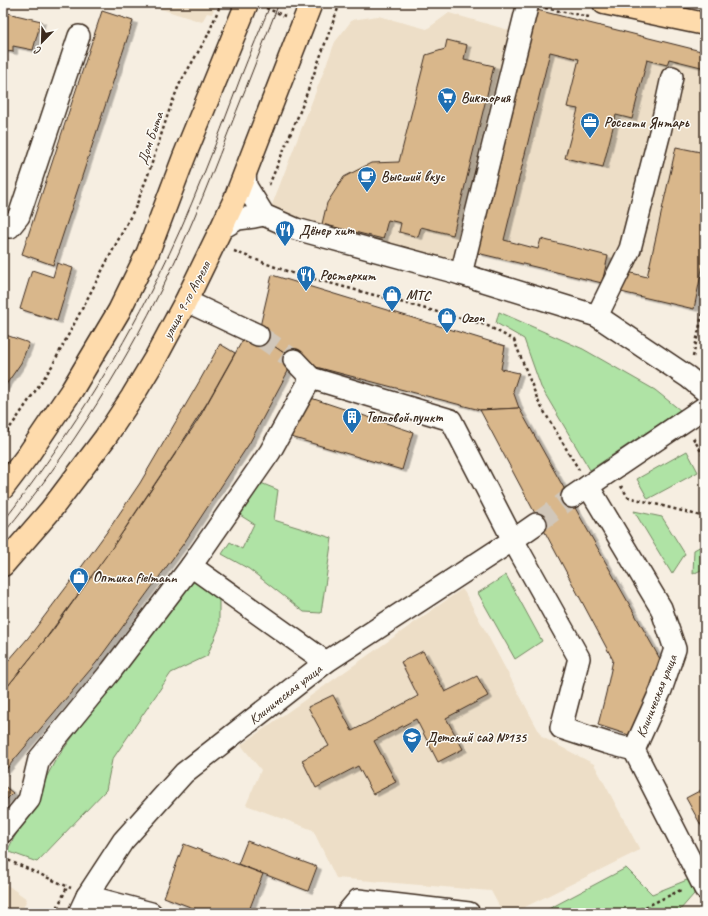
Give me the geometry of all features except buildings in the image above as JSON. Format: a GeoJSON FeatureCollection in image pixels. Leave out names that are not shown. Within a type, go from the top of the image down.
{"type":"FeatureCollection","features":[{"type":"Feature","properties":{"kind":"main road"},"geometry":{"type":"LineString","coordinates":[[3,488],[28,455],[67,396],[119,311],[148,252],[247,3]]}},
{"type":"Feature","properties":{"kind":"main road","name":"улица 9-го Апреля"},"geometry":{"type":"LineString","coordinates":[[3,565],[50,511],[105,438],[152,364],[186,301],[221,229],[245,173],[311,3]]}},
{"type":"Feature","properties":{"kind":"main road"},"geometry":{"type":"LineString","coordinates":[[614,4],[705,24]]}},
{"type":"Feature","properties":{"kind":"street"},"geometry":{"type":"LineString","coordinates":[[461,274],[528,3]]}},
{"type":"Feature","properties":{"kind":"street"},"geometry":{"type":"LineString","coordinates":[[3,226],[10,227],[19,216],[79,36]]}},
{"type":"Feature","properties":{"kind":"street"},"geometry":{"type":"LineString","coordinates":[[597,316],[630,249],[660,132],[672,77]]}},
{"type":"Feature","properties":{"kind":"street"},"geometry":{"type":"LineString","coordinates":[[245,173],[246,186],[262,211],[296,229],[461,274],[597,316],[688,377],[705,391]]}},
{"type":"Feature","properties":{"kind":"street"},"geometry":{"type":"LineString","coordinates":[[221,229],[238,219],[254,217],[262,211]]}},
{"type":"Feature","properties":{"kind":"street"},"geometry":{"type":"LineString","coordinates":[[186,301],[258,335]]}},
{"type":"Feature","properties":{"kind":"street"},"geometry":{"type":"LineString","coordinates":[[294,360],[311,378],[451,420],[513,540]]}},
{"type":"Feature","properties":{"kind":"street"},"geometry":{"type":"LineString","coordinates":[[3,832],[29,800],[39,759],[111,671],[276,454],[311,378]]}},
{"type":"Feature","properties":{"kind":"street"},"geometry":{"type":"LineString","coordinates":[[578,493],[705,407]]}},
{"type":"Feature","properties":{"kind":"street","name":"Клиническая улица"},"geometry":{"type":"LineString","coordinates":[[513,540],[579,658],[561,728],[634,750],[661,690],[675,649],[661,608],[578,493]]}},
{"type":"Feature","properties":{"kind":"street","name":"Клиническая улица"},"geometry":{"type":"LineString","coordinates":[[83,904],[123,841],[184,773],[326,662],[534,525]]}},
{"type":"Feature","properties":{"kind":"street"},"geometry":{"type":"LineString","coordinates":[[191,566],[326,662]]}},
{"type":"Feature","properties":{"kind":"street"},"geometry":{"type":"LineString","coordinates":[[634,750],[703,884]]}},
{"type":"Feature","properties":{"kind":"street"},"geometry":{"type":"LineString","coordinates":[[347,913],[358,900],[469,913]]}},
{"type":"Feature","properties":{"kind":"street"},"geometry":{"type":"LineString","coordinates":[[83,904],[150,913]]}},
{"type":"Feature","properties":{"kind":"path","name":"Дом Быта"},"geometry":{"type":"LineString","coordinates":[[3,437],[52,366],[136,206],[179,85],[208,35],[221,3]]}},
{"type":"Feature","properties":{"kind":"path"},"geometry":{"type":"LineString","coordinates":[[262,211],[340,3]]}},
{"type":"Feature","properties":{"kind":"path"},"geometry":{"type":"LineString","coordinates":[[234,251],[292,273],[486,325],[514,340],[539,403],[578,493]]}},
{"type":"Feature","properties":{"kind":"path"},"geometry":{"type":"LineString","coordinates":[[688,377],[705,301]]}},
{"type":"Feature","properties":{"kind":"path"},"geometry":{"type":"LineString","coordinates":[[684,422],[705,458]]}},
{"type":"Feature","properties":{"kind":"path"},"geometry":{"type":"LineString","coordinates":[[612,470],[628,497],[705,517]]}},
{"type":"Feature","properties":{"kind":"path"},"geometry":{"type":"LineString","coordinates":[[3,858],[67,887],[83,904]]}},
{"type":"Feature","properties":{"kind":"path"},"geometry":{"type":"LineString","coordinates":[[598,913],[641,909],[703,884]]}},
{"type":"Feature","properties":{"kind":"path"},"geometry":{"type":"LineString","coordinates":[[55,913],[67,887]]}},
{"type":"Feature","properties":{"kind":"shaded area"},"geometry":{"type":"Polygon","coordinates":[[[142,3],[216,3],[212,14],[207,13],[202,22],[142,3]]]}},
{"type":"Feature","properties":{"kind":"shaded area"},"geometry":{"type":"Polygon","coordinates":[[[537,10],[705,52],[705,254],[694,309],[621,292],[602,283],[477,253],[537,10]]]}},
{"type":"Feature","properties":{"kind":"shaded area"},"geometry":{"type":"Polygon","coordinates":[[[449,13],[516,32],[456,266],[306,224],[270,210],[335,42],[352,20],[378,16],[427,29],[449,13]]]}},
{"type":"Feature","properties":{"kind":"shaded area","name":"Детский сад №135"},"geometry":{"type":"Polygon","coordinates":[[[462,589],[542,737],[594,764],[640,850],[513,913],[503,913],[491,891],[336,878],[313,830],[246,805],[261,770],[241,745],[462,589]]]}},
{"type":"Feature","properties":{"kind":"shaded area"},"geometry":{"type":"Polygon","coordinates":[[[3,882],[27,899],[21,913],[3,913],[3,882]]]}},
{"type":"Feature","properties":{"kind":"green space"},"geometry":{"type":"Polygon","coordinates":[[[499,312],[583,349],[655,390],[680,410],[590,470],[541,387],[524,339],[496,323],[499,312]]]}},
{"type":"Feature","properties":{"kind":"green space"},"geometry":{"type":"Polygon","coordinates":[[[687,451],[698,472],[648,499],[637,479],[687,451]]]}},
{"type":"Feature","properties":{"kind":"green space"},"geometry":{"type":"Polygon","coordinates":[[[256,481],[278,490],[274,520],[332,538],[321,613],[304,612],[249,569],[222,554],[230,542],[242,549],[254,524],[235,512],[256,481]]]}},
{"type":"Feature","properties":{"kind":"green space"},"geometry":{"type":"Polygon","coordinates":[[[634,511],[662,517],[685,554],[672,574],[634,511]]]}},
{"type":"Feature","properties":{"kind":"green space"},"geometry":{"type":"Polygon","coordinates":[[[705,544],[705,568],[693,574],[694,550],[705,544]]]}},
{"type":"Feature","properties":{"kind":"green space"},"geometry":{"type":"Polygon","coordinates":[[[506,575],[542,641],[515,659],[478,593],[506,575]]]}},
{"type":"Feature","properties":{"kind":"green space"},"geometry":{"type":"Polygon","coordinates":[[[193,576],[219,595],[219,628],[207,656],[171,673],[112,760],[106,790],[37,862],[7,851],[55,761],[119,673],[193,576]]]}},
{"type":"Feature","properties":{"kind":"green space"},"geometry":{"type":"Polygon","coordinates":[[[626,868],[652,894],[692,878],[694,894],[680,910],[680,913],[541,913],[626,868]]]}},
{"type":"Feature","properties":{"kind":"tunnel"},"geometry":{"type":"LineString","coordinates":[[258,335],[294,360]]}},
{"type":"Feature","properties":{"kind":"tunnel"},"geometry":{"type":"LineString","coordinates":[[536,524],[572,497]]}},
{"type":"Feature","properties":{"kind":"tram line"},"geometry":{"type":"LineString","coordinates":[[3,522],[67,433],[105,373],[141,310],[170,253],[191,204],[271,3]]}},
{"type":"Feature","properties":{"kind":"tram line"},"geometry":{"type":"LineString","coordinates":[[3,534],[28,503],[75,437],[98,403],[139,333],[185,240],[279,3]]}},
{"type":"Feature","properties":{"kind":"place","name":"Виктория"},"geometry":{"type":"Point","coordinates":[447,114]}},
{"type":"Feature","properties":{"kind":"place","name":"Россети Янтарь"},"geometry":{"type":"Point","coordinates":[590,139]}},
{"type":"Feature","properties":{"kind":"place","name":"Высший вкус"},"geometry":{"type":"Point","coordinates":[367,193]}},
{"type":"Feature","properties":{"kind":"place","name":"Дёнер хит"},"geometry":{"type":"Point","coordinates":[285,247]}},
{"type":"Feature","properties":{"kind":"place","name":"Ростерхит"},"geometry":{"type":"Point","coordinates":[306,292]}},
{"type":"Feature","properties":{"kind":"place","name":"МТС"},"geometry":{"type":"Point","coordinates":[392,312]}},
{"type":"Feature","properties":{"kind":"place","name":"Ozon"},"geometry":{"type":"Point","coordinates":[447,334]}},
{"type":"Feature","properties":{"kind":"place","name":"Тепловой пункт"},"geometry":{"type":"Point","coordinates":[352,434]}},
{"type":"Feature","properties":{"kind":"place","name":"Оптика fielmann"},"geometry":{"type":"Point","coordinates":[79,594]}},
{"type":"Feature","properties":{"kind":"place","name":"Детский сад №135"},"geometry":{"type":"Point","coordinates":[412,754]}}]}
